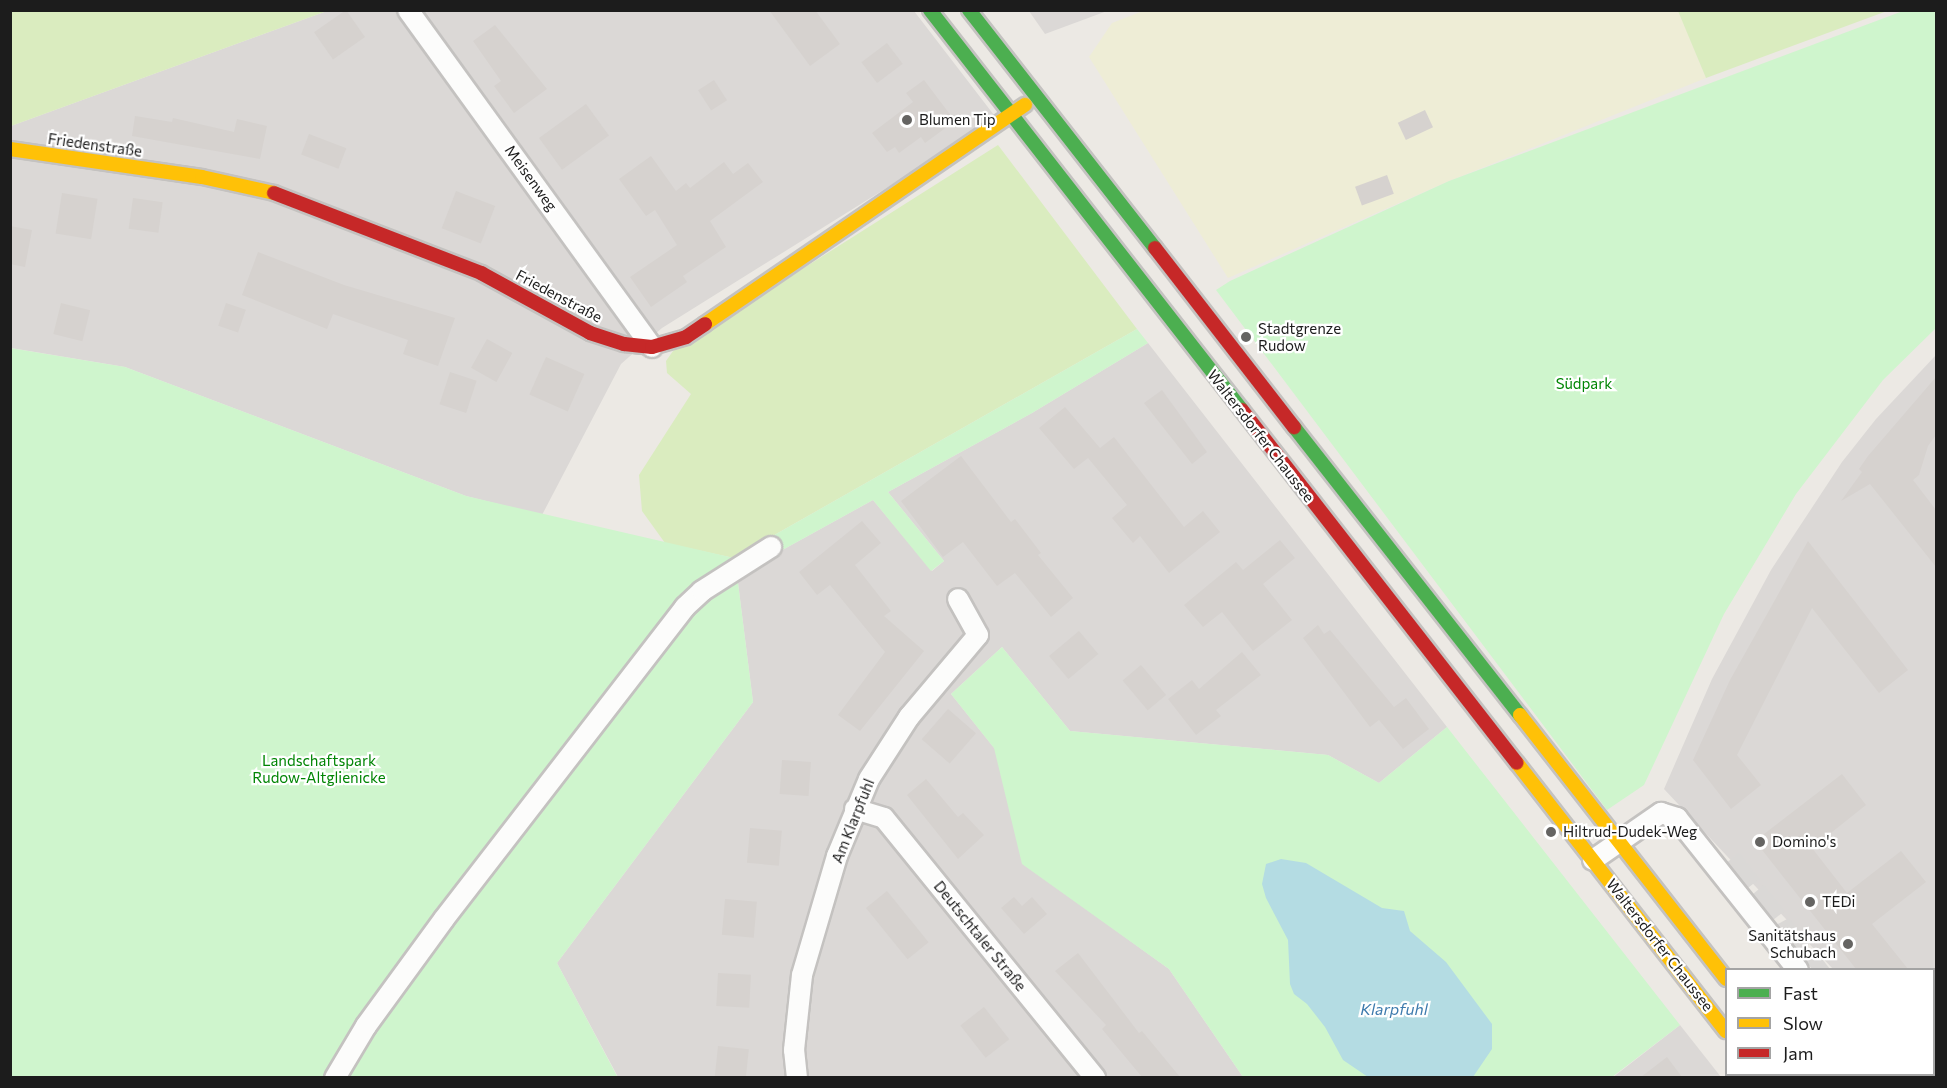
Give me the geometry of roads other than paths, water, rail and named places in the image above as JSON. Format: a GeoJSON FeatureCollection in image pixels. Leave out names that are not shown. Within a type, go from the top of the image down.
{"type":"FeatureCollection","features":[{"type":"Feature","properties":{"kind":"main road","name":"Waltersdorfer Chaussee"},"geometry":{"type":"LineString","coordinates":[[930,10],[1725,1029]]}},
{"type":"Feature","properties":{"kind":"main road","name":"Waltersdorfer Chaussee"},"geometry":{"type":"LineString","coordinates":[[969,10],[1725,978]]}},
{"type":"Feature","properties":{"kind":"main road","name":"Friedenstraße"},"geometry":{"type":"LineString","coordinates":[[10,149],[202,177],[294,198],[481,273],[590,333],[652,347],[686,337],[1012,115],[1035,96]]}},
{"type":"Feature","properties":{"kind":"street","name":"Meisenweg"},"geometry":{"type":"LineString","coordinates":[[408,10],[652,347]]}},
{"type":"Feature","properties":{"kind":"street"},"geometry":{"type":"LineString","coordinates":[[335,1077],[366,1026],[444,919],[685,606],[702,591],[771,547]]}},
{"type":"Feature","properties":{"kind":"street","name":"Am Klarpfuhl"},"geometry":{"type":"LineString","coordinates":[[797,1077],[794,1050],[802,975],[855,809],[868,779],[909,717],[978,635],[958,599]]}},
{"type":"Feature","properties":{"kind":"street","name":"Deutschtaler Straße"},"geometry":{"type":"LineString","coordinates":[[855,809],[884,818],[1095,1077]]}},
{"type":"Feature","properties":{"kind":"street"},"geometry":{"type":"LineString","coordinates":[[1593,860],[1661,813],[1677,818],[1797,968]]}},
{"type":"Feature","properties":{"kind":"water","name":"Klarpfuhl"},"geometry":{"type":"Polygon","coordinates":[[[1281,859],[1306,863],[1382,908],[1404,911],[1410,931],[1446,962],[1492,1024],[1492,1049],[1473,1077],[1368,1077],[1343,1060],[1325,1027],[1307,1004],[1294,994],[1290,984],[1288,940],[1266,898],[1262,884],[1266,864],[1281,859]]]}},
{"type":"Feature","properties":{"kind":"place","name":"Blumen Tip"},"geometry":{"type":"Point","coordinates":[907,120]}},
{"type":"Feature","properties":{"kind":"place","name":"Stadtgrenze Rudow"},"geometry":{"type":"Point","coordinates":[1246,337]}},
{"type":"Feature","properties":{"kind":"place","name":"Hiltrud-Dudek-Weg"},"geometry":{"type":"Point","coordinates":[1551,832]}},
{"type":"Feature","properties":{"kind":"place","name":"Domino's"},"geometry":{"type":"Point","coordinates":[1760,842]}},
{"type":"Feature","properties":{"kind":"place","name":"TEDi"},"geometry":{"type":"Point","coordinates":[1810,902]}},
{"type":"Feature","properties":{"kind":"place","name":"Sanitätshaus Schubach"},"geometry":{"type":"Point","coordinates":[1848,944]}},
{"type":"Feature","properties":{"kind":"park label","name":"Südpark"},"geometry":{"type":"Point","coordinates":[1584,384]}},
{"type":"Feature","properties":{"kind":"park label","name":"Landschaftspark Rudow-Altglienicke"},"geometry":{"type":"Point","coordinates":[319,768]}}]}
